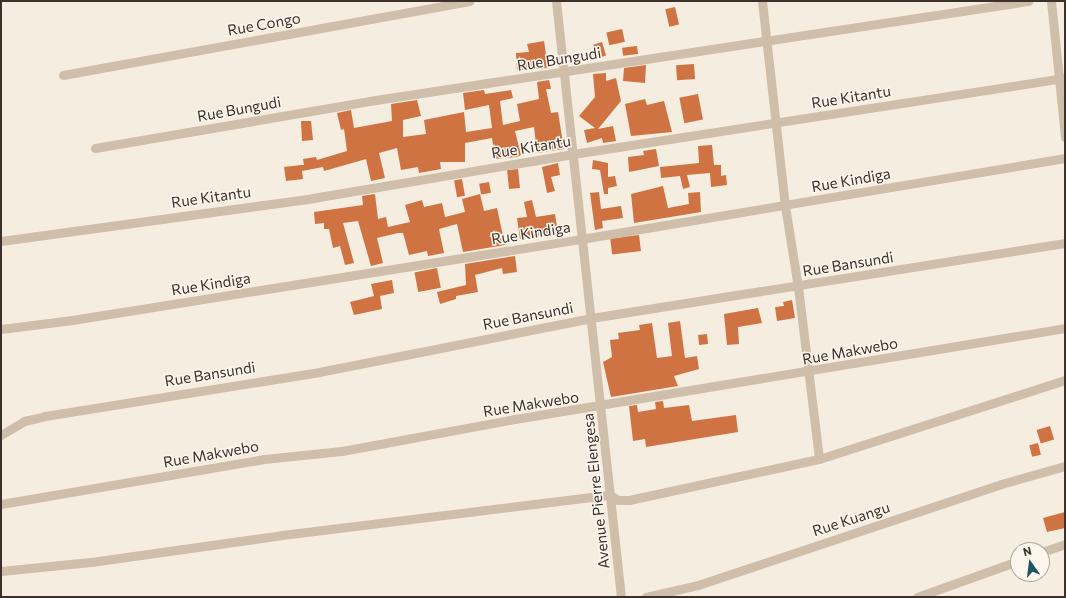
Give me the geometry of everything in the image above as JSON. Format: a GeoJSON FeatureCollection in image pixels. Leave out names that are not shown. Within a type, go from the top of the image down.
{"type":"FeatureCollection","features":[{"type":"Feature","properties":{"kind":"street","name":"Rue Congo"},"geometry":{"type":"LineString","coordinates":[[63,75],[469,1]]}},
{"type":"Feature","properties":{"kind":"street","name":"Avenue Pierre Elengesa"},"geometry":{"type":"LineString","coordinates":[[556,1],[565,72],[581,239],[601,407],[621,597]]}},
{"type":"Feature","properties":{"kind":"street"},"geometry":{"type":"LineString","coordinates":[[762,1],[768,41],[785,206],[798,287],[819,458]]}},
{"type":"Feature","properties":{"kind":"street","name":"Rue Bungudi"},"geometry":{"type":"LineString","coordinates":[[95,148],[369,101],[1028,1]]}},
{"type":"Feature","properties":{"kind":"street"},"geometry":{"type":"LineString","coordinates":[[1051,1],[1063,78],[1065,137]]}},
{"type":"Feature","properties":{"kind":"street","name":"Rue Kitantu"},"geometry":{"type":"LineString","coordinates":[[1,241],[313,198],[573,154],[1063,78]]}},
{"type":"Feature","properties":{"kind":"street","name":"Rue Kindiga"},"geometry":{"type":"LineString","coordinates":[[1,329],[126,312],[581,239],[1065,158]]}},
{"type":"Feature","properties":{"kind":"street","name":"Rue Bansundi"},"geometry":{"type":"LineString","coordinates":[[1,435],[24,421],[45,416],[314,373],[591,318],[798,287],[1065,243]]}},
{"type":"Feature","properties":{"kind":"street","name":"Rue Makwebo"},"geometry":{"type":"LineString","coordinates":[[1,504],[264,459],[342,451],[515,419],[601,407],[1065,328]]}},
{"type":"Feature","properties":{"kind":"street"},"geometry":{"type":"LineString","coordinates":[[1,571],[91,562],[282,535],[610,495],[618,500],[629,500],[819,458],[1065,380]]}},
{"type":"Feature","properties":{"kind":"street","name":"Rue Kuangu"},"geometry":{"type":"LineString","coordinates":[[646,597],[698,585],[1001,484],[1065,466]]}},
{"type":"Feature","properties":{"kind":"street"},"geometry":{"type":"LineString","coordinates":[[1050,549],[1065,544]]}},
{"type":"Feature","properties":{"kind":"street"},"geometry":{"type":"LineString","coordinates":[[917,597],[1010,564]]}},
{"type":"Feature","properties":{"kind":"building"},"geometry":{"type":"Polygon","coordinates":[[[675,7],[679,25],[669,27],[665,9],[675,7]]]}},
{"type":"Feature","properties":{"kind":"building"},"geometry":{"type":"Polygon","coordinates":[[[622,29],[625,42],[609,45],[606,33],[622,29]]]}},
{"type":"Feature","properties":{"kind":"building"},"geometry":{"type":"Polygon","coordinates":[[[544,41],[548,68],[517,70],[516,53],[529,52],[527,44],[544,41]]]}},
{"type":"Feature","properties":{"kind":"building"},"geometry":{"type":"Polygon","coordinates":[[[602,42],[606,55],[597,58],[593,45],[602,42]]]}},
{"type":"Feature","properties":{"kind":"building"},"geometry":{"type":"Polygon","coordinates":[[[637,46],[638,54],[623,56],[622,48],[637,46]]]}},
{"type":"Feature","properties":{"kind":"building"},"geometry":{"type":"Polygon","coordinates":[[[694,64],[695,79],[677,80],[676,65],[694,64]]]}},
{"type":"Feature","properties":{"kind":"building"},"geometry":{"type":"Polygon","coordinates":[[[646,65],[645,83],[623,81],[624,68],[646,65]]]}},
{"type":"Feature","properties":{"kind":"building"},"geometry":{"type":"Polygon","coordinates":[[[606,73],[606,81],[616,78],[621,101],[598,129],[613,126],[616,141],[603,143],[602,138],[587,143],[584,130],[595,128],[579,116],[595,97],[593,74],[606,73]]]}},
{"type":"Feature","properties":{"kind":"building"},"geometry":{"type":"Polygon","coordinates":[[[549,80],[551,89],[546,89],[551,113],[558,112],[564,149],[537,153],[534,127],[515,131],[521,155],[517,157],[495,159],[492,138],[465,143],[465,162],[440,162],[441,169],[419,173],[418,167],[401,170],[397,148],[379,153],[385,178],[371,181],[366,159],[324,171],[323,167],[302,171],[303,179],[286,181],[284,167],[304,165],[303,159],[316,157],[317,160],[347,151],[344,129],[341,130],[337,113],[351,110],[354,128],[392,121],[391,104],[417,100],[421,116],[403,120],[403,137],[426,134],[424,120],[464,112],[466,132],[492,128],[489,105],[465,110],[463,93],[484,90],[485,94],[511,90],[513,98],[500,101],[503,125],[520,121],[517,104],[539,99],[537,82],[549,80]]]}},
{"type":"Feature","properties":{"kind":"building"},"geometry":{"type":"Polygon","coordinates":[[[698,94],[703,120],[684,123],[679,98],[698,94]]]}},
{"type":"Feature","properties":{"kind":"building"},"geometry":{"type":"Polygon","coordinates":[[[645,99],[647,105],[664,101],[672,132],[631,136],[625,104],[645,99]]]}},
{"type":"Feature","properties":{"kind":"building"},"geometry":{"type":"Polygon","coordinates":[[[301,121],[311,121],[313,140],[302,141],[301,121]]]}},
{"type":"Feature","properties":{"kind":"building"},"geometry":{"type":"Polygon","coordinates":[[[712,145],[714,165],[721,165],[721,176],[726,175],[727,185],[711,187],[710,173],[687,175],[690,187],[683,189],[680,176],[661,178],[660,167],[699,163],[698,146],[712,145]]]}},
{"type":"Feature","properties":{"kind":"building"},"geometry":{"type":"Polygon","coordinates":[[[656,149],[659,166],[629,172],[628,157],[644,155],[643,151],[656,149]]]}},
{"type":"Feature","properties":{"kind":"building"},"geometry":{"type":"Polygon","coordinates":[[[593,160],[608,163],[608,177],[615,176],[617,186],[608,188],[608,194],[604,194],[600,170],[592,169],[593,160]]]}},
{"type":"Feature","properties":{"kind":"building"},"geometry":{"type":"Polygon","coordinates":[[[558,163],[560,175],[551,177],[555,191],[547,193],[542,167],[558,163]]]}},
{"type":"Feature","properties":{"kind":"building"},"geometry":{"type":"Polygon","coordinates":[[[518,169],[520,188],[509,189],[507,170],[518,169]]]}},
{"type":"Feature","properties":{"kind":"building"},"geometry":{"type":"Polygon","coordinates":[[[462,179],[465,196],[457,197],[454,180],[462,179]]]}},
{"type":"Feature","properties":{"kind":"building"},"geometry":{"type":"Polygon","coordinates":[[[489,182],[491,193],[481,195],[479,184],[489,182]]]}},
{"type":"Feature","properties":{"kind":"building"},"geometry":{"type":"Polygon","coordinates":[[[663,186],[668,208],[689,204],[688,193],[700,192],[701,212],[634,223],[631,194],[663,186]]]}},
{"type":"Feature","properties":{"kind":"building"},"geometry":{"type":"Polygon","coordinates":[[[599,192],[601,209],[621,206],[623,218],[602,221],[603,228],[595,230],[590,193],[599,192]]]}},
{"type":"Feature","properties":{"kind":"building"},"geometry":{"type":"Polygon","coordinates":[[[375,194],[378,219],[386,217],[388,227],[410,222],[405,205],[422,200],[424,207],[442,203],[445,217],[465,212],[462,199],[480,194],[484,211],[497,208],[505,245],[463,252],[457,224],[439,229],[444,253],[428,256],[427,251],[409,255],[403,233],[398,233],[377,238],[383,263],[371,266],[358,221],[343,223],[354,263],[345,265],[340,246],[333,248],[329,229],[324,229],[324,223],[315,224],[314,212],[363,205],[362,196],[375,194]]]}},
{"type":"Feature","properties":{"kind":"building"},"geometry":{"type":"Polygon","coordinates":[[[532,200],[536,217],[555,214],[558,233],[520,239],[517,218],[527,217],[524,202],[532,200]]]}},
{"type":"Feature","properties":{"kind":"building"},"geometry":{"type":"Polygon","coordinates":[[[639,235],[641,251],[612,254],[610,239],[639,235]]]}},
{"type":"Feature","properties":{"kind":"building"},"geometry":{"type":"Polygon","coordinates":[[[515,256],[517,272],[503,274],[502,268],[475,275],[478,292],[456,296],[456,299],[440,304],[437,292],[466,285],[465,264],[515,256]]]}},
{"type":"Feature","properties":{"kind":"building"},"geometry":{"type":"Polygon","coordinates":[[[437,268],[441,288],[418,292],[414,272],[437,268]]]}},
{"type":"Feature","properties":{"kind":"building"},"geometry":{"type":"Polygon","coordinates":[[[392,280],[394,293],[380,296],[382,309],[354,315],[350,302],[374,296],[371,284],[392,280]]]}},
{"type":"Feature","properties":{"kind":"building"},"geometry":{"type":"Polygon","coordinates":[[[792,300],[795,318],[777,321],[775,307],[784,306],[783,302],[792,300]]]}},
{"type":"Feature","properties":{"kind":"building"},"geometry":{"type":"Polygon","coordinates":[[[758,308],[762,323],[738,327],[739,344],[727,345],[724,314],[758,308]]]}},
{"type":"Feature","properties":{"kind":"building"},"geometry":{"type":"Polygon","coordinates":[[[680,321],[685,358],[697,356],[699,369],[674,376],[678,386],[611,397],[603,362],[612,357],[610,340],[619,339],[618,333],[640,330],[639,325],[652,323],[657,358],[672,356],[668,323],[680,321]]]}},
{"type":"Feature","properties":{"kind":"building"},"geometry":{"type":"Polygon","coordinates":[[[707,334],[708,344],[699,345],[698,335],[707,334]]]}},
{"type":"Feature","properties":{"kind":"building"},"geometry":{"type":"Polygon","coordinates":[[[663,401],[664,408],[689,405],[692,421],[736,415],[738,432],[646,447],[645,439],[633,441],[629,406],[637,405],[638,412],[656,409],[655,402],[663,401]]]}},
{"type":"Feature","properties":{"kind":"building"},"geometry":{"type":"Polygon","coordinates":[[[1050,426],[1054,439],[1041,443],[1037,430],[1050,426]]]}},
{"type":"Feature","properties":{"kind":"building"},"geometry":{"type":"Polygon","coordinates":[[[1038,443],[1041,455],[1032,457],[1029,445],[1038,443]]]}},
{"type":"Feature","properties":{"kind":"building"},"geometry":{"type":"Polygon","coordinates":[[[1065,512],[1065,528],[1047,532],[1043,518],[1065,512]]]}}]}
